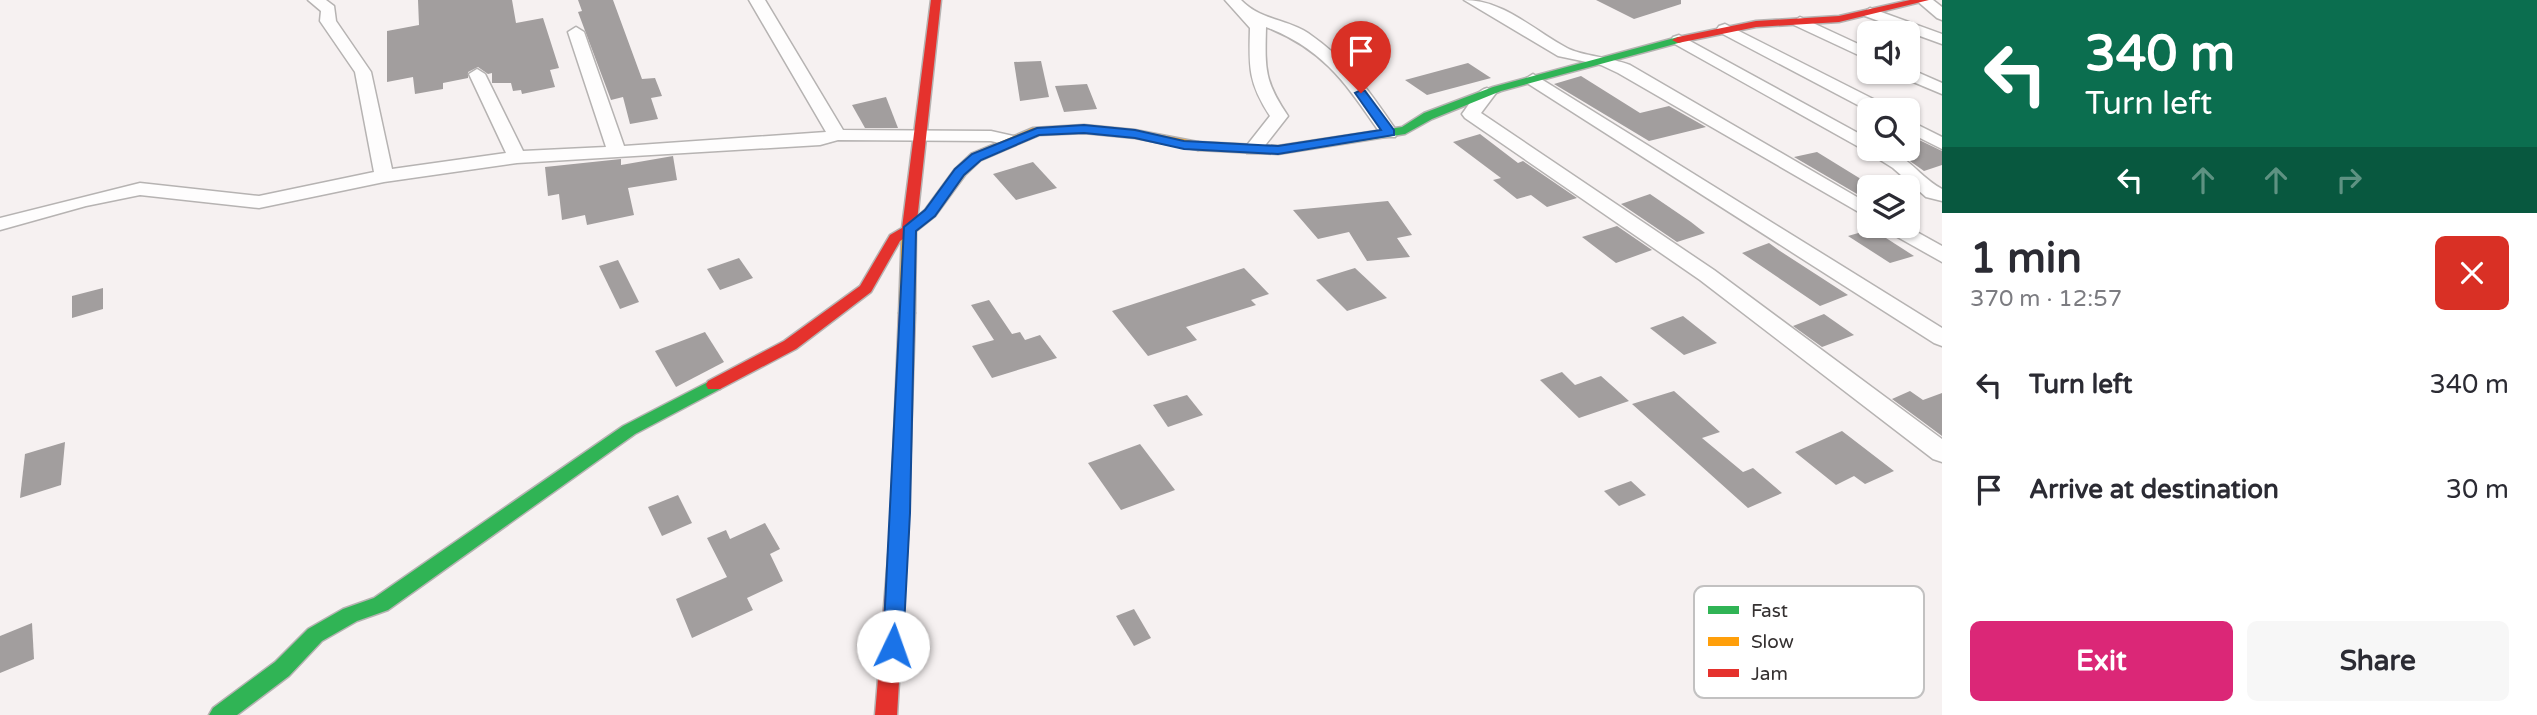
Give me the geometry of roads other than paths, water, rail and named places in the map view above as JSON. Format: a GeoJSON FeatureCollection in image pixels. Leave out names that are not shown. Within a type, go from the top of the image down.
{"type":"FeatureCollection","features":[{"type":"Feature","properties":{"kind":"street"},"geometry":{"type":"LineString","coordinates":[[316,0],[329,9],[328,21],[363,72],[384,176]]}},
{"type":"Feature","properties":{"kind":"street"},"geometry":{"type":"LineString","coordinates":[[757,0],[837,135]]}},
{"type":"Feature","properties":{"kind":"street"},"geometry":{"type":"LineString","coordinates":[[886,715],[901,513],[909,230],[936,0]]}},
{"type":"Feature","properties":{"kind":"street"},"geometry":{"type":"LineString","coordinates":[[1233,0],[1258,27],[1257,64],[1264,92],[1279,116],[1253,149]]}},
{"type":"Feature","properties":{"kind":"street"},"geometry":{"type":"LineString","coordinates":[[1472,0],[1526,28],[1564,53],[1606,61],[1686,103],[1857,205]]}},
{"type":"Feature","properties":{"kind":"street"},"geometry":{"type":"LineString","coordinates":[[220,715],[282,669],[316,635],[350,615],[381,604],[629,430],[790,345],[866,289],[895,238],[930,213],[960,172],[976,157],[1012,141],[1037,131],[1084,129],[1135,134],[1184,145],[1278,150],[1405,130],[1428,116],[1487,93],[1725,29],[1756,24],[1839,19],[1870,13],[1905,1],[1924,0],[1942,15]]}},
{"type":"Feature","properties":{"kind":"street"},"geometry":{"type":"LineString","coordinates":[[1870,13],[1942,39]]}},
{"type":"Feature","properties":{"kind":"street"},"geometry":{"type":"LineString","coordinates":[[1248,15],[1300,35],[1347,73],[1389,133]]}},
{"type":"Feature","properties":{"kind":"street"},"geometry":{"type":"LineString","coordinates":[[1800,22],[1857,49]]}},
{"type":"Feature","properties":{"kind":"street"},"geometry":{"type":"LineString","coordinates":[[1725,29],[1858,98]]}},
{"type":"Feature","properties":{"kind":"street"},"geometry":{"type":"LineString","coordinates":[[576,32],[616,150]]}},
{"type":"Feature","properties":{"kind":"street"},"geometry":{"type":"LineString","coordinates":[[1679,40],[1857,139]]}},
{"type":"Feature","properties":{"kind":"street"},"geometry":{"type":"LineString","coordinates":[[477,74],[517,156]]}},
{"type":"Feature","properties":{"kind":"street"},"geometry":{"type":"LineString","coordinates":[[1533,79],[1942,338]]}},
{"type":"Feature","properties":{"kind":"street"},"geometry":{"type":"LineString","coordinates":[[1920,79],[1942,89]]}},
{"type":"Feature","properties":{"kind":"street"},"geometry":{"type":"LineString","coordinates":[[1487,93],[1471,114],[1707,275],[1942,452]]}},
{"type":"Feature","properties":{"kind":"street"},"geometry":{"type":"LineString","coordinates":[[1920,132],[1942,144]]}},
{"type":"Feature","properties":{"kind":"street"},"geometry":{"type":"LineString","coordinates":[[0,223],[140,189],[259,202],[384,176],[517,156],[599,154],[616,150],[820,140],[837,135],[990,135],[1012,141]]}},
{"type":"Feature","properties":{"kind":"street"},"geometry":{"type":"LineString","coordinates":[[1895,161],[1939,192]]}},
{"type":"Feature","properties":{"kind":"street"},"geometry":{"type":"LineString","coordinates":[[1913,238],[1942,255]]}}]}
